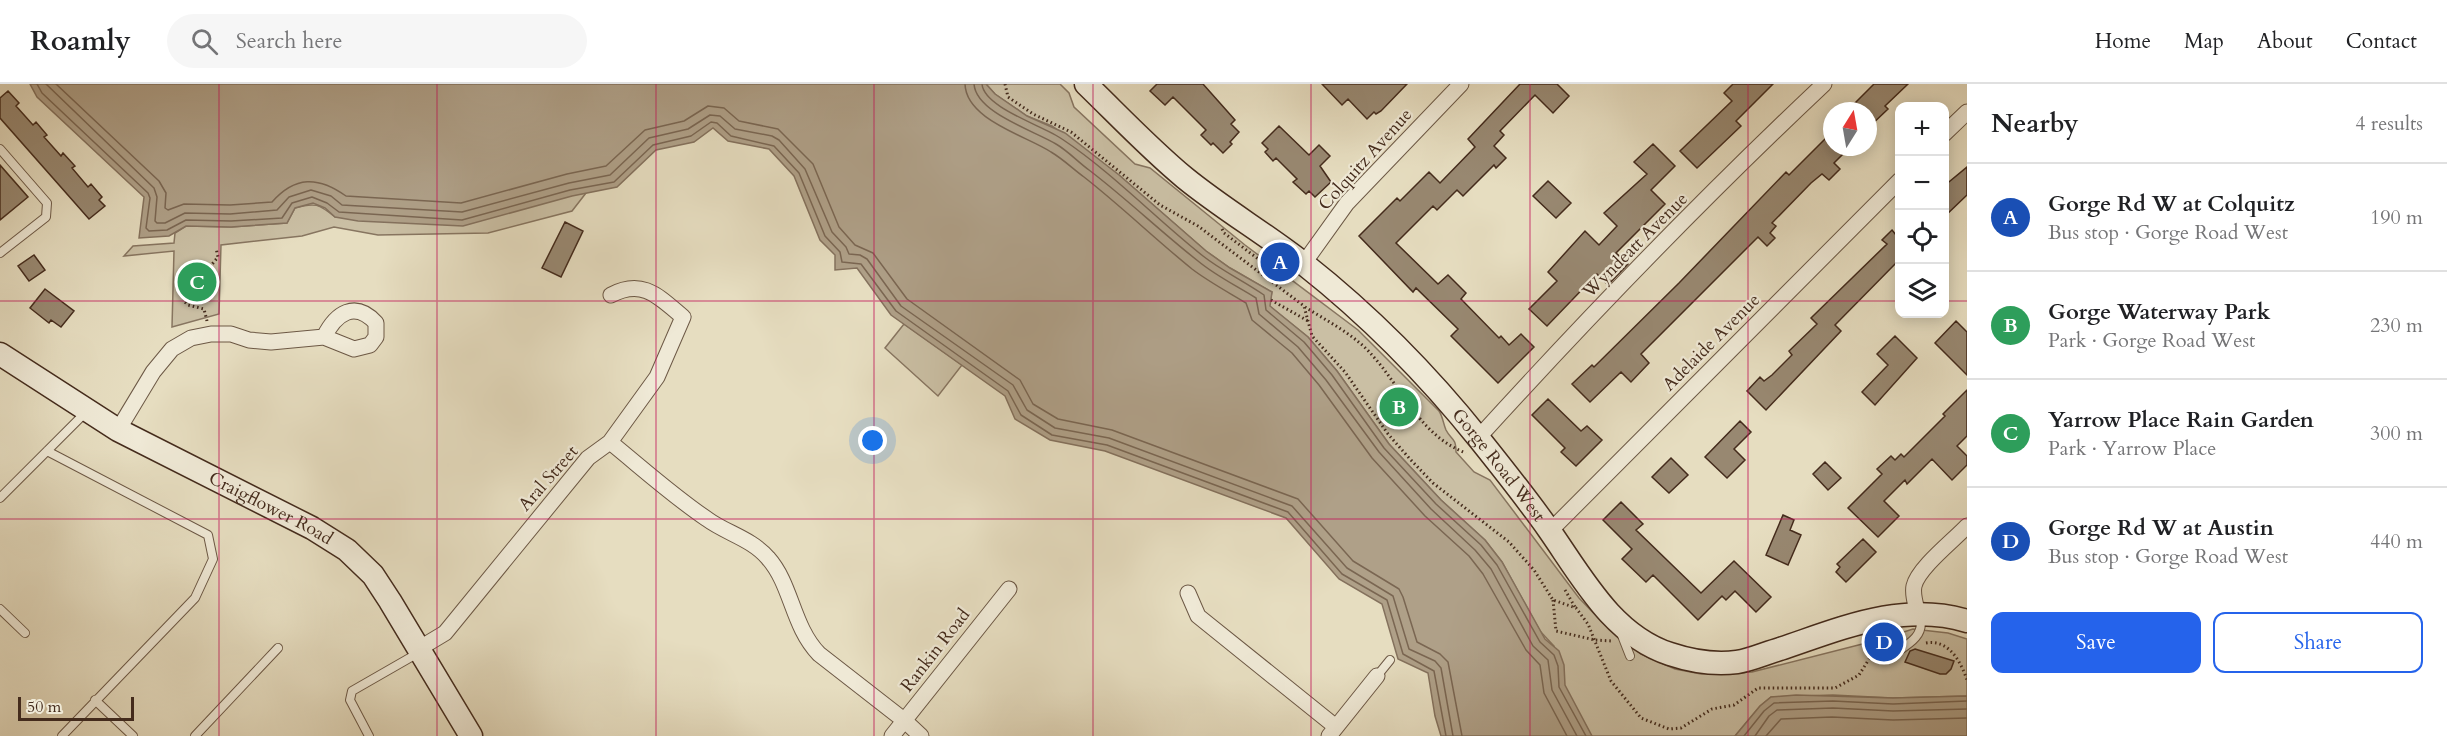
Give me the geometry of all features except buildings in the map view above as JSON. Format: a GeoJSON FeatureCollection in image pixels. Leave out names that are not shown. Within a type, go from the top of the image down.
{"type":"FeatureCollection","features":[{"type":"Feature","properties":{"kind":"main road","name":"Gorge Road West"},"geometry":{"type":"LineString","coordinates":[[1086,84],[1186,178],[1304,263],[1391,340],[1444,396],[1474,446],[1550,531],[1620,631],[1635,636],[1665,652],[1705,662],[1737,665],[1866,621],[1918,614],[1940,615],[1967,621]]}},
{"type":"Feature","properties":{"kind":"main road","name":"Craigflower Road"},"geometry":{"type":"LineString","coordinates":[[0,354],[118,430],[312,528],[347,550],[373,575],[471,736]]}},
{"type":"Feature","properties":{"kind":"street","name":"Colquitz Avenue"},"geometry":{"type":"LineString","coordinates":[[1304,263],[1347,203],[1461,84]]}},
{"type":"Feature","properties":{"kind":"street","name":"Wyndeatt Avenue"},"geometry":{"type":"LineString","coordinates":[[1474,446],[1548,361],[1779,126],[1824,84]]}},
{"type":"Feature","properties":{"kind":"street"},"geometry":{"type":"LineString","coordinates":[[1949,129],[1967,112]]}},
{"type":"Feature","properties":{"kind":"street","name":"Adelaide Avenue"},"geometry":{"type":"LineString","coordinates":[[1550,531],[1895,184]]}},
{"type":"Feature","properties":{"kind":"street","name":"Aral Street"},"geometry":{"type":"LineString","coordinates":[[420,650],[445,633],[588,458],[610,442],[657,377],[682,317],[651,291],[626,287],[611,294]]}},
{"type":"Feature","properties":{"kind":"street"},"geometry":{"type":"LineString","coordinates":[[118,430],[153,372],[172,349],[191,338],[211,334],[231,334],[249,340],[271,342],[324,337]]}},
{"type":"Feature","properties":{"kind":"street"},"geometry":{"type":"LineString","coordinates":[[610,442],[709,521],[766,554],[777,567],[803,633],[811,646],[921,736]]}},
{"type":"Feature","properties":{"kind":"street"},"geometry":{"type":"LineString","coordinates":[[1918,614],[1914,600],[1914,586],[1919,575],[1967,526]]}},
{"type":"Feature","properties":{"kind":"street","name":"Rankin Road"},"geometry":{"type":"LineString","coordinates":[[892,736],[1009,589]]}},
{"type":"Feature","properties":{"kind":"street"},"geometry":{"type":"LineString","coordinates":[[1188,593],[1198,616],[1332,732],[1377,676]]}},
{"type":"Feature","properties":{"kind":"lane"},"geometry":{"type":"LineString","coordinates":[[0,149],[47,203],[46,216],[0,253]]}},
{"type":"Feature","properties":{"kind":"lane"},"geometry":{"type":"LineString","coordinates":[[0,498],[87,411]]}},
{"type":"Feature","properties":{"kind":"lane"},"geometry":{"type":"LineString","coordinates":[[47,451],[208,535],[213,559],[195,598],[62,736]]}},
{"type":"Feature","properties":{"kind":"lane"},"geometry":{"type":"LineString","coordinates":[[0,609],[25,633]]}},
{"type":"Feature","properties":{"kind":"lane"},"geometry":{"type":"LineString","coordinates":[[1894,654],[1919,634],[1922,625],[1918,614]]}},
{"type":"Feature","properties":{"kind":"lane"},"geometry":{"type":"LineString","coordinates":[[1620,631],[1630,656]]}},
{"type":"Feature","properties":{"kind":"lane"},"geometry":{"type":"LineString","coordinates":[[195,736],[278,648]]}},
{"type":"Feature","properties":{"kind":"lane"},"geometry":{"type":"LineString","coordinates":[[369,736],[350,700],[352,691],[420,650]]}},
{"type":"Feature","properties":{"kind":"lane"},"geometry":{"type":"LineString","coordinates":[[1377,676],[1390,660]]}},
{"type":"Feature","properties":{"kind":"lane"},"geometry":{"type":"LineString","coordinates":[[95,700],[130,735]]}},
{"type":"Feature","properties":{"kind":"path"},"geometry":{"type":"LineString","coordinates":[[208,322],[204,309],[185,302],[192,286],[218,257],[216,248]]}},
{"type":"Feature","properties":{"kind":"path"},"geometry":{"type":"LineString","coordinates":[[1270,300],[1308,322]]}},
{"type":"Feature","properties":{"kind":"path"},"geometry":{"type":"LineString","coordinates":[[1304,306],[1365,347],[1426,427],[1453,448],[1474,446]]}},
{"type":"Feature","properties":{"kind":"path"},"geometry":{"type":"LineString","coordinates":[[1553,600],[1556,631],[1595,640],[1620,631]]}},
{"type":"Feature","properties":{"kind":"shaded area"},"geometry":{"type":"Polygon","coordinates":[[[986,84],[1060,84],[1069,93],[1074,107],[1135,164],[1150,168],[1245,245],[1358,330],[1439,411],[1446,430],[1454,441],[1456,452],[1474,472],[1490,480],[1579,598],[1603,623],[1641,654],[1675,669],[1701,674],[1752,672],[1913,629],[1948,633],[1967,639],[1967,696],[1771,697],[1760,706],[1735,736],[1588,736],[1560,697],[1554,646],[1540,631],[1502,562],[1485,540],[1441,500],[1389,444],[1337,371],[1308,337],[1269,306],[1272,292],[1206,251],[1119,175],[1052,126],[1027,116],[995,94],[986,84]]]}},
{"type":"Feature","properties":{"kind":"shaded area"},"geometry":{"type":"Polygon","coordinates":[[[586,193],[572,211],[488,233],[378,235],[334,227],[302,236],[221,245],[219,314],[172,327],[174,251],[124,256],[133,246],[174,243],[175,233],[186,226],[231,227],[287,223],[295,208],[307,205],[321,207],[335,217],[586,193]]]}},
{"type":"Feature","properties":{"kind":"shaded area"},"geometry":{"type":"Polygon","coordinates":[[[904,324],[962,365],[938,396],[885,348],[904,324]]]}},
{"type":"Feature","properties":{"kind":"water"},"geometry":{"type":"Polygon","coordinates":[[[30,84],[986,84],[995,94],[1027,116],[1065,133],[1119,175],[1206,251],[1272,292],[1270,306],[1308,337],[1337,371],[1389,444],[1441,500],[1485,540],[1502,562],[1545,639],[1559,651],[1564,665],[1565,685],[1592,736],[1441,736],[1435,716],[1428,673],[1398,659],[1382,604],[1339,579],[1286,518],[1105,451],[1050,440],[1015,419],[1005,396],[891,315],[857,268],[835,270],[835,255],[820,240],[794,176],[769,149],[728,141],[713,128],[694,142],[656,150],[617,187],[572,196],[463,226],[358,221],[335,217],[325,208],[313,203],[295,208],[287,223],[231,227],[186,226],[169,236],[139,238],[144,197],[37,97],[30,84]]]}},
{"type":"Feature","properties":{"kind":"water"},"geometry":{"type":"Polygon","coordinates":[[[1796,695],[1893,698],[1967,696],[1967,736],[1735,736],[1760,706],[1771,697],[1796,695]]]}},
{"type":"Feature","properties":{"kind":"place","name":"Gorge Rd W at Colquitz"},"geometry":{"type":"Point","coordinates":[1280,262]}},
{"type":"Feature","properties":{"kind":"place","name":"Yarrow Place Rain Garden"},"geometry":{"type":"Point","coordinates":[197,282]}},
{"type":"Feature","properties":{"kind":"place","name":"Gorge Waterway Park"},"geometry":{"type":"Point","coordinates":[1399,407]}},
{"type":"Feature","properties":{"kind":"place","name":"Gorge Rd W at Austin"},"geometry":{"type":"Point","coordinates":[1884,642]}}]}
